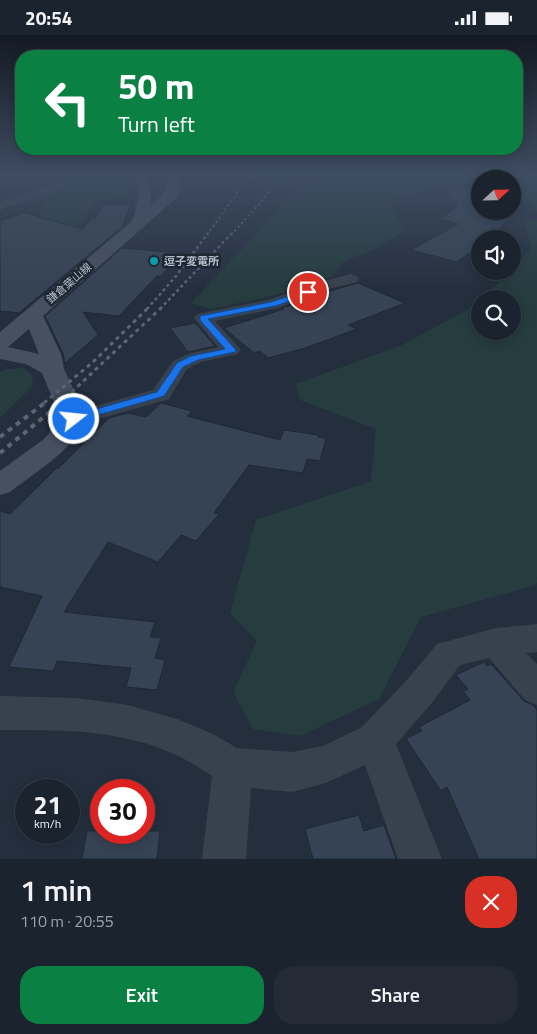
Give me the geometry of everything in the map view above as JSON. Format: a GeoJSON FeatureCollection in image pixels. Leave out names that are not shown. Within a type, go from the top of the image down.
{"type":"FeatureCollection","features":[{"type":"Feature","properties":{"kind":"main road","name":"鎌倉葉山線"},"geometry":{"type":"LineString","coordinates":[[138,223],[141,213]]}},
{"type":"Feature","properties":{"kind":"main road","name":"鎌倉葉山線"},"geometry":{"type":"LineString","coordinates":[[0,343],[149,213]]}},
{"type":"Feature","properties":{"kind":"main road"},"geometry":{"type":"LineString","coordinates":[[0,485],[62,437],[73,424],[74,419],[52,369],[50,354],[33,315]]}},
{"type":"Feature","properties":{"kind":"main road"},"geometry":{"type":"LineString","coordinates":[[0,352],[32,359],[52,369]]}},
{"type":"Feature","properties":{"kind":"street"},"geometry":{"type":"LineString","coordinates":[[74,419],[161,394],[180,365],[194,358],[231,350],[203,318],[272,304],[319,287],[351,279]]}},
{"type":"Feature","properties":{"kind":"street"},"geometry":{"type":"LineString","coordinates":[[0,713],[32,713],[113,719],[166,733],[191,743],[233,767],[292,772],[326,764],[375,740],[418,693],[449,654],[496,642],[537,638]]}},
{"type":"Feature","properties":{"kind":"street"},"geometry":{"type":"LineString","coordinates":[[496,642],[537,689]]}},
{"type":"Feature","properties":{"kind":"street"},"geometry":{"type":"LineString","coordinates":[[375,740],[420,859]]}},
{"type":"Feature","properties":{"kind":"street"},"geometry":{"type":"LineString","coordinates":[[224,859],[233,767]]}},
{"type":"Feature","properties":{"kind":"green space"},"geometry":{"type":"Polygon","coordinates":[[[41,213],[87,213],[78,225],[85,231],[0,235],[40,218],[41,213]]]}},
{"type":"Feature","properties":{"kind":"green space"},"geometry":{"type":"Polygon","coordinates":[[[275,213],[395,213],[405,231],[376,248],[343,262],[331,277],[276,295],[212,309],[191,303],[275,213]]]}},
{"type":"Feature","properties":{"kind":"green space"},"geometry":{"type":"Polygon","coordinates":[[[537,220],[537,583],[533,586],[421,617],[379,699],[300,736],[253,729],[233,692],[257,641],[230,613],[256,520],[371,481],[376,429],[300,400],[296,384],[402,345],[471,308],[471,340],[521,340],[521,290],[492,290],[500,280],[521,280],[521,258],[531,249],[525,221],[537,220]]]}},
{"type":"Feature","properties":{"kind":"green space"},"geometry":{"type":"Polygon","coordinates":[[[23,368],[32,375],[33,386],[0,418],[0,372],[8,369],[23,368]]]}},
{"type":"Feature","properties":{"kind":"building"},"geometry":{"type":"Polygon","coordinates":[[[27,213],[83,229],[91,219],[95,219],[98,213],[127,213],[122,227],[19,313],[0,311],[0,221],[27,213]]]}},
{"type":"Feature","properties":{"kind":"building"},"geometry":{"type":"Polygon","coordinates":[[[448,213],[471,213],[471,220],[508,220],[498,230],[471,230],[471,252],[457,262],[411,250],[458,224],[441,219],[448,213]]]}},
{"type":"Feature","properties":{"kind":"building"},"geometry":{"type":"Polygon","coordinates":[[[122,248],[181,253],[161,276],[157,276],[119,316],[83,312],[98,335],[65,363],[63,353],[45,316],[122,248]]]}},
{"type":"Feature","properties":{"kind":"building"},"geometry":{"type":"Polygon","coordinates":[[[358,283],[405,303],[348,325],[357,329],[305,348],[268,358],[260,351],[254,353],[224,328],[284,309],[282,308],[326,292],[358,283]]]}},
{"type":"Feature","properties":{"kind":"building"},"geometry":{"type":"Polygon","coordinates":[[[195,323],[215,346],[188,352],[170,328],[195,323]]]}},
{"type":"Feature","properties":{"kind":"building"},"geometry":{"type":"Polygon","coordinates":[[[161,403],[192,411],[187,416],[280,440],[284,430],[319,435],[318,437],[326,438],[320,461],[307,459],[303,473],[249,465],[214,513],[219,514],[196,541],[181,535],[158,562],[108,542],[64,612],[155,622],[150,637],[161,638],[155,658],[165,660],[157,690],[126,687],[131,668],[57,661],[53,671],[9,667],[42,596],[0,587],[0,511],[10,514],[109,418],[128,413],[146,417],[161,403]]]}},
{"type":"Feature","properties":{"kind":"building"},"geometry":{"type":"Polygon","coordinates":[[[484,662],[487,666],[491,664],[524,701],[533,705],[537,710],[537,859],[479,859],[447,787],[441,791],[406,739],[422,731],[419,727],[470,700],[463,691],[468,689],[456,675],[484,662]]]}},
{"type":"Feature","properties":{"kind":"building"},"geometry":{"type":"Polygon","coordinates":[[[359,815],[364,831],[384,825],[396,859],[313,859],[305,829],[359,815]]]}},
{"type":"Feature","properties":{"kind":"building"},"geometry":{"type":"Polygon","coordinates":[[[87,831],[90,831],[90,844],[155,844],[155,831],[160,831],[157,859],[82,859],[87,831]]]}},
{"type":"Feature","properties":{"kind":"railway"},"geometry":{"type":"LineString","coordinates":[[207,235],[222,213]]}},
{"type":"Feature","properties":{"kind":"railway"},"geometry":{"type":"LineString","coordinates":[[231,235],[250,213]]}},
{"type":"Feature","properties":{"kind":"railway"},"geometry":{"type":"LineString","coordinates":[[147,309],[176,276],[208,233]]}},
{"type":"Feature","properties":{"kind":"railway"},"geometry":{"type":"LineString","coordinates":[[161,308],[232,233]]}},
{"type":"Feature","properties":{"kind":"railway"},"geometry":{"type":"LineString","coordinates":[[60,403],[161,308]]}},
{"type":"Feature","properties":{"kind":"railway"},"geometry":{"type":"LineString","coordinates":[[44,403],[93,362],[147,309]]}},
{"type":"Feature","properties":{"kind":"railway"},"geometry":{"type":"LineString","coordinates":[[0,437],[46,402]]}},
{"type":"Feature","properties":{"kind":"railway"},"geometry":{"type":"LineString","coordinates":[[0,453],[62,402]]}},
{"type":"Feature","properties":{"kind":"place","name":"逗子変電所"},"geometry":{"type":"Point","coordinates":[154,261]}},
{"type":"Feature","properties":{"kind":"route"},"geometry":{"type":"LineString","coordinates":[[74,419],[161,394],[180,365],[194,358],[231,350],[203,318],[272,304],[308,292]]}}]}
